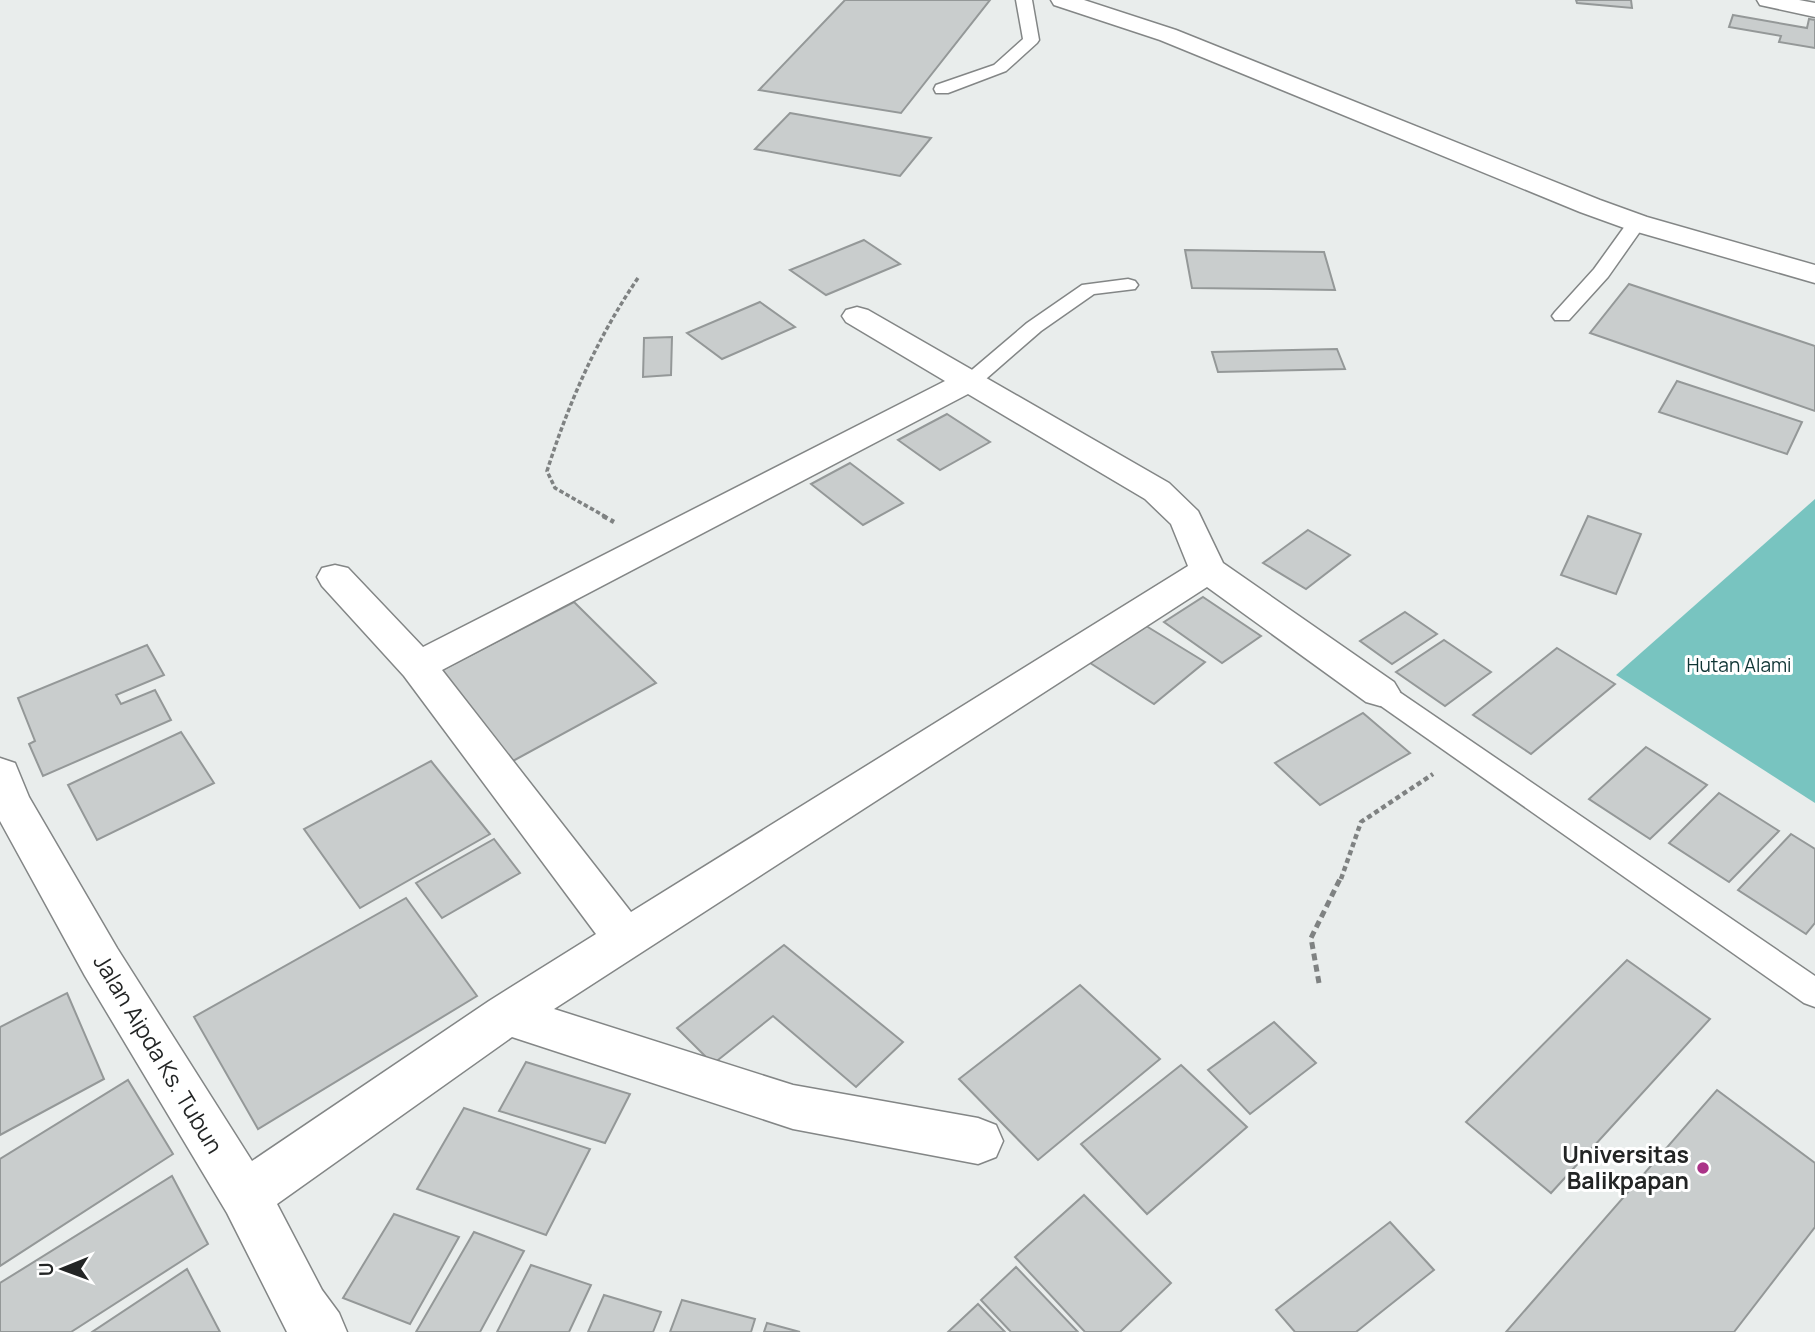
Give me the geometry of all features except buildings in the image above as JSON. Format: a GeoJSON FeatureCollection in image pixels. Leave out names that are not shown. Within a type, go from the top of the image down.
{"type":"FeatureCollection","features":[{"type":"Feature","properties":{"kind":"street"},"geometry":{"type":"LineString","coordinates":[[1062,0],[1168,35],[1449,151],[1637,222],[1815,274]]}},
{"type":"Feature","properties":{"kind":"street"},"geometry":{"type":"LineString","coordinates":[[1768,0],[1815,10]]}},
{"type":"Feature","properties":{"kind":"street"},"geometry":{"type":"LineString","coordinates":[[857,316],[971,380],[1157,491],[1186,519],[1208,570],[1380,692]]}},
{"type":"Feature","properties":{"kind":"street"},"geometry":{"type":"LineString","coordinates":[[418,666],[971,380]]}},
{"type":"Feature","properties":{"kind":"street"},"geometry":{"type":"LineString","coordinates":[[245,1196],[506,1015],[1208,570]]}},
{"type":"Feature","properties":{"kind":"street"},"geometry":{"type":"LineString","coordinates":[[335,577],[418,666],[626,940]]}},
{"type":"Feature","properties":{"kind":"street","name":"Jalan Aipda Ks. Tubun"},"geometry":{"type":"LineString","coordinates":[[0,774],[9,799],[101,962],[245,1196],[303,1309],[320,1332]]}},
{"type":"Feature","properties":{"kind":"street"},"geometry":{"type":"LineString","coordinates":[[506,1015],[793,1107],[978,1141]]}},
{"type":"Feature","properties":{"kind":"lane"},"geometry":{"type":"LineString","coordinates":[[942,89],[1000,68],[1031,40],[1024,0]]}},
{"type":"Feature","properties":{"kind":"lane"},"geometry":{"type":"LineString","coordinates":[[1562,316],[1601,273],[1637,222]]}},
{"type":"Feature","properties":{"kind":"lane"},"geometry":{"type":"LineString","coordinates":[[971,380],[1034,327],[1089,289],[1128,285]]}},
{"type":"Feature","properties":{"kind":"lane"},"geometry":{"type":"LineString","coordinates":[[1380,692],[1815,993]]}},
{"type":"Feature","properties":{"kind":"path"},"geometry":{"type":"LineString","coordinates":[[638,278],[618,305],[562,421],[547,471],[555,488],[654,545]]}},
{"type":"Feature","properties":{"kind":"path"},"geometry":{"type":"LineString","coordinates":[[1319,983],[1311,938],[1338,886],[1361,822],[1465,752]]}},
{"type":"Feature","properties":{"kind":"green space","name":"Hutan Alami"},"geometry":{"type":"Polygon","coordinates":[[[1815,499],[1815,803],[1616,675],[1815,499]]]}},
{"type":"Feature","properties":{"kind":"place","name":"Universitas Balikpapan"},"geometry":{"type":"Point","coordinates":[1703,1168]}}]}
